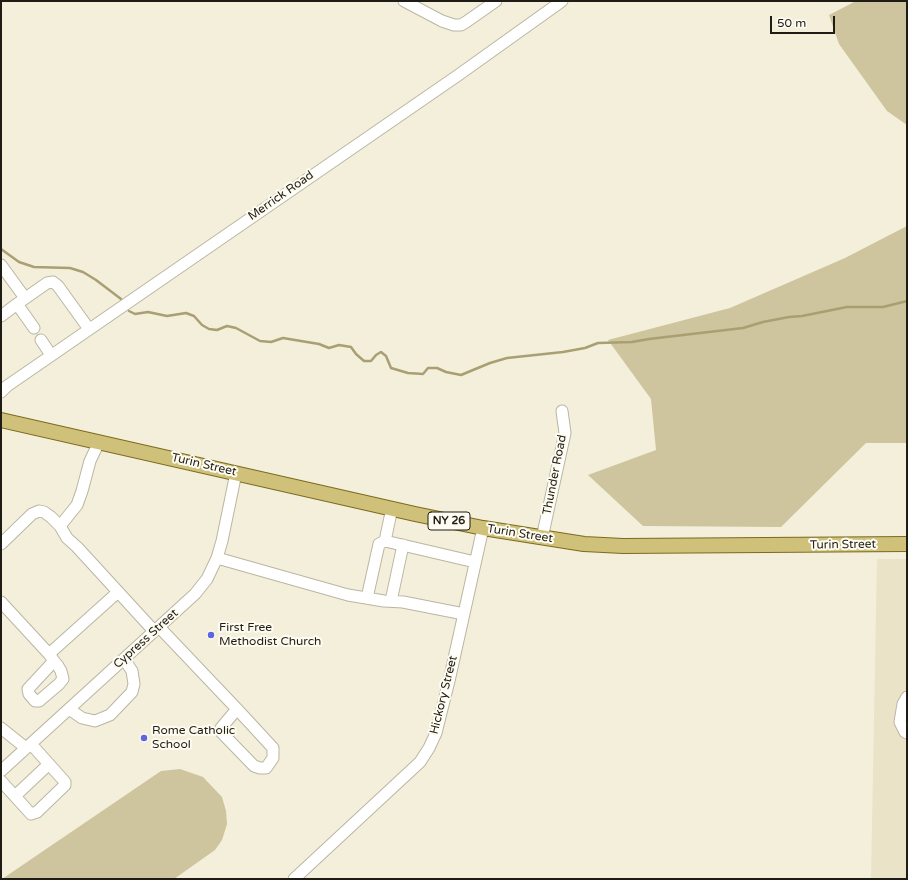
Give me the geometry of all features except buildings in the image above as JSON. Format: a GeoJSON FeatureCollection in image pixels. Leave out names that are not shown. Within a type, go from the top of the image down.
{"type":"FeatureCollection","features":[{"type":"Feature","properties":{"kind":"main road","name":"Turin Street"},"geometry":{"type":"LineString","coordinates":[[1,420],[483,528],[584,544],[624,546],[907,544]]}},
{"type":"Feature","properties":{"kind":"street"},"geometry":{"type":"LineString","coordinates":[[404,1],[442,21],[454,25],[461,25],[496,1]]}},
{"type":"Feature","properties":{"kind":"street","name":"Merrick Road"},"geometry":{"type":"LineString","coordinates":[[1,392],[7,386],[457,76],[562,1]]}},
{"type":"Feature","properties":{"kind":"street"},"geometry":{"type":"LineString","coordinates":[[1,266],[21,301],[34,328]]}},
{"type":"Feature","properties":{"kind":"street"},"geometry":{"type":"LineString","coordinates":[[1,316],[47,283],[53,282],[58,286],[89,330]]}},
{"type":"Feature","properties":{"kind":"street"},"geometry":{"type":"LineString","coordinates":[[41,340],[52,356]]}},
{"type":"Feature","properties":{"kind":"street","name":"Thunder Road"},"geometry":{"type":"LineString","coordinates":[[542,538],[565,433],[562,411]]}},
{"type":"Feature","properties":{"kind":"street"},"geometry":{"type":"LineString","coordinates":[[79,438],[86,448],[90,461]]}},
{"type":"Feature","properties":{"kind":"street"},"geometry":{"type":"LineString","coordinates":[[60,526],[77,505],[90,461],[99,442]]}},
{"type":"Feature","properties":{"kind":"street","name":"Cypress Street"},"geometry":{"type":"LineString","coordinates":[[1,771],[195,594],[207,579],[217,558],[222,541],[236,473]]}},
{"type":"Feature","properties":{"kind":"street"},"geometry":{"type":"LineString","coordinates":[[385,541],[392,508]]}},
{"type":"Feature","properties":{"kind":"street"},"geometry":{"type":"LineString","coordinates":[[1,544],[32,514],[44,512],[51,517],[60,526],[67,538],[118,592],[237,709],[273,748],[273,758],[266,768],[254,766],[221,732],[221,728],[237,709]]}},
{"type":"Feature","properties":{"kind":"street","name":"Hickory Street"},"geometry":{"type":"LineString","coordinates":[[294,879],[420,762],[426,752],[436,733],[483,528]]}},
{"type":"Feature","properties":{"kind":"street"},"geometry":{"type":"LineString","coordinates":[[367,598],[379,544],[385,541],[475,562]]}},
{"type":"Feature","properties":{"kind":"street"},"geometry":{"type":"LineString","coordinates":[[391,601],[403,545]]}},
{"type":"Feature","properties":{"kind":"street"},"geometry":{"type":"LineString","coordinates":[[217,558],[328,590],[367,598],[403,602],[464,614]]}},
{"type":"Feature","properties":{"kind":"street"},"geometry":{"type":"LineString","coordinates":[[1,602],[52,658],[118,592]]}},
{"type":"Feature","properties":{"kind":"street"},"geometry":{"type":"LineString","coordinates":[[69,709],[82,718],[95,720],[110,715],[132,692],[134,684],[132,671],[124,659]]}},
{"type":"Feature","properties":{"kind":"street"},"geometry":{"type":"LineString","coordinates":[[907,697],[903,704],[900,722],[907,733]]}},
{"type":"Feature","properties":{"kind":"street"},"geometry":{"type":"LineString","coordinates":[[1,728],[28,746],[48,764],[65,782],[65,785],[37,812],[31,814],[1,781]]}},
{"type":"Feature","properties":{"kind":"street"},"geometry":{"type":"LineString","coordinates":[[15,796],[48,764]]}},
{"type":"Feature","properties":{"kind":"shaded area"},"geometry":{"type":"Polygon","coordinates":[[[856,1],[907,1],[907,125],[887,111],[839,44],[829,15],[856,1]]]}},
{"type":"Feature","properties":{"kind":"shaded area"},"geometry":{"type":"Polygon","coordinates":[[[907,226],[907,443],[866,443],[781,527],[643,526],[588,475],[656,450],[651,399],[608,340],[730,308],[845,258],[907,226]]]}},
{"type":"Feature","properties":{"kind":"shaded area"},"geometry":{"type":"Polygon","coordinates":[[[877,559],[907,559],[907,879],[871,879],[877,559]]]}},
{"type":"Feature","properties":{"kind":"shaded area"},"geometry":{"type":"Polygon","coordinates":[[[180,769],[203,777],[222,797],[226,811],[227,824],[222,840],[215,850],[174,879],[2,879],[161,771],[180,769]]]}},
{"type":"Feature","properties":{"kind":"waterway"},"geometry":{"type":"LineString","coordinates":[[1,249],[19,262],[34,267],[70,268],[83,272],[121,299]]}},
{"type":"Feature","properties":{"kind":"waterway"},"geometry":{"type":"LineString","coordinates":[[129,311],[135,314],[148,312],[167,316],[186,313],[194,316],[202,325],[209,329],[217,330],[227,326],[236,328],[260,341],[271,342],[283,338],[319,344],[329,348],[339,345],[351,347],[364,361],[371,361],[381,352],[386,356],[391,368],[408,373],[423,374],[428,368],[437,368],[446,372],[461,375],[490,363],[507,358],[563,352],[585,348],[598,343],[632,342],[743,328],[763,322],[847,307],[883,307],[907,301]]}},
{"type":"Feature","properties":{"kind":"place","name":"First Free Methodist Church"},"geometry":{"type":"Point","coordinates":[211,635]}},
{"type":"Feature","properties":{"kind":"place","name":"Rome Catholic School"},"geometry":{"type":"Point","coordinates":[144,738]}}]}
